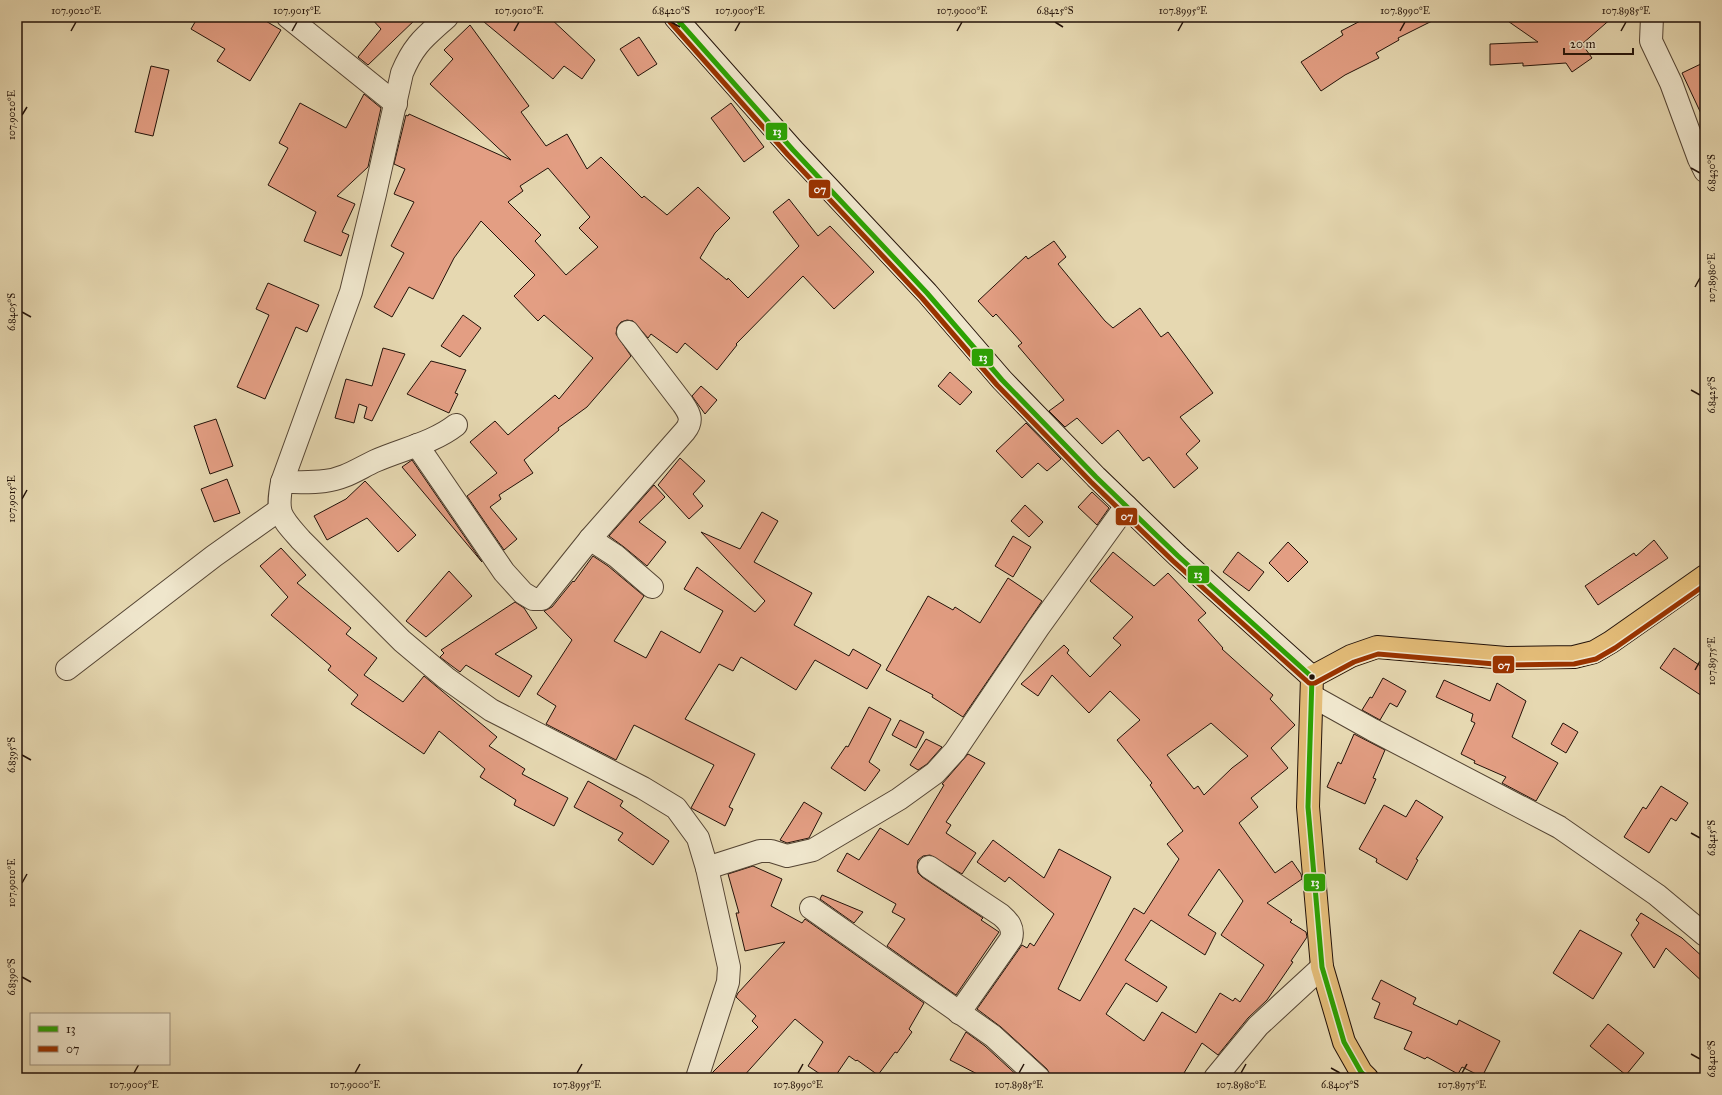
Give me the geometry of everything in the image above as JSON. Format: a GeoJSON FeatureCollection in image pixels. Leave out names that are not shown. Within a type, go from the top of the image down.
{"type":"FeatureCollection","features":[{"type":"Feature","properties":{"kind":"main road"},"geometry":{"type":"LineString","coordinates":[[1367,1078],[1361,1072],[1344,1042],[1322,967],[1308,807],[1312,687],[1351,656],[1377,647],[1506,658],[1574,657],[1594,652],[1611,642],[1705,576]]}},
{"type":"Feature","properties":{"kind":"street"},"geometry":{"type":"LineString","coordinates":[[288,17],[396,104]]}},
{"type":"Feature","properties":{"kind":"street"},"geometry":{"type":"LineString","coordinates":[[447,17],[418,43],[402,74],[351,292],[282,482],[278,502],[279,510],[290,528],[318,557],[402,641],[446,678],[491,710],[643,788],[676,808],[698,838],[707,868],[726,952],[728,974],[728,982],[697,1078]]}},
{"type":"Feature","properties":{"kind":"street"},"geometry":{"type":"LineString","coordinates":[[675,17],[792,150],[927,293],[1002,380],[1126,506],[1312,687],[1573,836],[1657,895],[1705,935]]}},
{"type":"Feature","properties":{"kind":"street"},"geometry":{"type":"LineString","coordinates":[[1652,17],[1651,41],[1671,83],[1699,159],[1705,171]]}},
{"type":"Feature","properties":{"kind":"street"},"geometry":{"type":"LineString","coordinates":[[417,445],[504,572],[518,589],[529,597],[542,599],[590,539],[685,431],[690,422],[690,414],[628,332]]}},
{"type":"Feature","properties":{"kind":"street"},"geometry":{"type":"LineString","coordinates":[[282,482],[325,481],[350,476],[374,462],[417,445],[447,431],[456,425]]}},
{"type":"Feature","properties":{"kind":"street"},"geometry":{"type":"LineString","coordinates":[[707,868],[760,851],[771,851],[787,856],[813,850],[899,799],[935,773],[954,751],[1038,628],[1126,506]]}},
{"type":"Feature","properties":{"kind":"street"},"geometry":{"type":"LineString","coordinates":[[67,669],[214,556],[279,510]]}},
{"type":"Feature","properties":{"kind":"street"},"geometry":{"type":"LineString","coordinates":[[590,539],[616,556],[652,587]]}},
{"type":"Feature","properties":{"kind":"street"},"geometry":{"type":"LineString","coordinates":[[929,868],[1001,915],[1010,923],[1012,930],[1012,939],[959,1013]]}},
{"type":"Feature","properties":{"kind":"street"},"geometry":{"type":"LineString","coordinates":[[811,908],[992,1036],[1039,1078]]}},
{"type":"Feature","properties":{"kind":"street"},"geometry":{"type":"LineString","coordinates":[[1215,1078],[1258,1026],[1322,967]]}},
{"type":"Feature","properties":{"kind":"building"},"geometry":{"type":"Polygon","coordinates":[[[198,17],[259,17],[281,30],[250,81],[217,61],[225,49],[191,29],[198,17]]]}},
{"type":"Feature","properties":{"kind":"building"},"geometry":{"type":"Polygon","coordinates":[[[370,17],[418,17],[368,65],[358,57],[381,29],[370,17]]]}},
{"type":"Feature","properties":{"kind":"building"},"geometry":{"type":"Polygon","coordinates":[[[478,17],[549,17],[595,60],[582,79],[564,66],[553,79],[478,17]]]}},
{"type":"Feature","properties":{"kind":"building"},"geometry":{"type":"Polygon","coordinates":[[[1368,17],[1440,17],[1398,38],[1399,40],[1376,53],[1379,58],[1345,75],[1321,91],[1301,62],[1343,35],[1341,31],[1368,17]]]}},
{"type":"Feature","properties":{"kind":"building"},"geometry":{"type":"Polygon","coordinates":[[[1502,17],[1613,17],[1582,44],[1592,58],[1572,72],[1566,63],[1523,66],[1523,63],[1490,65],[1490,44],[1538,42],[1502,17]]]}},
{"type":"Feature","properties":{"kind":"building"},"geometry":{"type":"Polygon","coordinates":[[[470,25],[529,106],[521,112],[546,146],[567,134],[587,169],[601,157],[642,198],[644,196],[667,215],[698,187],[730,218],[715,233],[700,258],[727,280],[728,278],[748,298],[799,246],[773,212],[789,199],[818,236],[830,226],[874,272],[834,309],[803,276],[736,344],[737,345],[717,370],[685,343],[677,353],[651,334],[648,338],[633,321],[627,320],[621,322],[617,327],[616,334],[631,356],[587,407],[558,428],[559,430],[524,460],[533,473],[499,495],[501,499],[490,507],[517,539],[504,550],[467,496],[497,473],[470,442],[495,421],[508,435],[555,395],[559,399],[593,358],[544,315],[538,321],[514,296],[535,275],[481,221],[454,258],[433,299],[409,287],[392,317],[374,307],[404,253],[391,246],[414,202],[394,194],[405,169],[394,164],[406,115],[408,116],[409,114],[511,160],[430,84],[453,59],[444,50],[470,25]],[[548,168],[520,186],[523,191],[508,202],[541,235],[535,241],[566,275],[598,247],[579,228],[590,217],[548,168]]]}},
{"type":"Feature","properties":{"kind":"building"},"geometry":{"type":"Polygon","coordinates":[[[639,37],[657,64],[638,76],[620,49],[639,37]]]}},
{"type":"Feature","properties":{"kind":"building"},"geometry":{"type":"Polygon","coordinates":[[[1705,62],[1705,122],[1682,73],[1705,62]]]}},
{"type":"Feature","properties":{"kind":"building"},"geometry":{"type":"Polygon","coordinates":[[[151,66],[169,70],[153,136],[135,132],[151,66]]]}},
{"type":"Feature","properties":{"kind":"building"},"geometry":{"type":"Polygon","coordinates":[[[364,94],[381,108],[368,167],[337,196],[355,204],[342,232],[349,235],[341,256],[304,241],[316,212],[268,185],[288,148],[279,143],[300,103],[346,128],[364,94]]]}},
{"type":"Feature","properties":{"kind":"building"},"geometry":{"type":"Polygon","coordinates":[[[731,103],[764,147],[744,162],[711,118],[731,103]]]}},
{"type":"Feature","properties":{"kind":"building"},"geometry":{"type":"Polygon","coordinates":[[[1054,241],[1066,257],[1058,264],[1105,321],[1113,328],[1140,308],[1161,337],[1168,332],[1213,393],[1180,417],[1200,441],[1186,454],[1198,468],[1174,488],[1149,457],[1143,461],[1118,430],[1102,444],[1077,418],[1065,427],[1049,411],[1064,400],[1018,346],[1022,343],[996,314],[993,317],[978,301],[1026,256],[1028,259],[1054,241]]]}},
{"type":"Feature","properties":{"kind":"building"},"geometry":{"type":"Polygon","coordinates":[[[268,283],[319,305],[307,332],[296,327],[265,399],[237,387],[269,315],[256,309],[268,283]]]}},
{"type":"Feature","properties":{"kind":"building"},"geometry":{"type":"Polygon","coordinates":[[[463,315],[481,328],[460,357],[441,346],[463,315]]]}},
{"type":"Feature","properties":{"kind":"building"},"geometry":{"type":"Polygon","coordinates":[[[383,348],[405,354],[372,421],[364,418],[367,407],[359,404],[354,423],[335,418],[346,379],[372,386],[383,348]]]}},
{"type":"Feature","properties":{"kind":"building"},"geometry":{"type":"Polygon","coordinates":[[[431,361],[466,370],[455,393],[458,394],[449,413],[407,394],[431,361]]]}},
{"type":"Feature","properties":{"kind":"building"},"geometry":{"type":"Polygon","coordinates":[[[950,372],[972,392],[960,405],[938,386],[950,372]]]}},
{"type":"Feature","properties":{"kind":"building"},"geometry":{"type":"Polygon","coordinates":[[[701,386],[717,400],[705,414],[692,396],[701,386]]]}},
{"type":"Feature","properties":{"kind":"building"},"geometry":{"type":"Polygon","coordinates":[[[216,419],[233,466],[210,474],[194,426],[216,419]]]}},
{"type":"Feature","properties":{"kind":"building"},"geometry":{"type":"Polygon","coordinates":[[[1026,423],[1061,459],[1047,471],[1038,463],[1022,478],[996,451],[1026,423]]]}},
{"type":"Feature","properties":{"kind":"building"},"geometry":{"type":"Polygon","coordinates":[[[680,458],[705,481],[693,494],[703,506],[689,519],[658,485],[680,458]]]}},
{"type":"Feature","properties":{"kind":"building"},"geometry":{"type":"Polygon","coordinates":[[[412,460],[482,562],[402,467],[412,460]]]}},
{"type":"Feature","properties":{"kind":"building"},"geometry":{"type":"Polygon","coordinates":[[[227,479],[240,513],[214,522],[201,489],[227,479]]]}},
{"type":"Feature","properties":{"kind":"building"},"geometry":{"type":"Polygon","coordinates":[[[365,481],[416,535],[398,552],[367,518],[327,540],[314,516],[346,499],[365,481]]]}},
{"type":"Feature","properties":{"kind":"building"},"geometry":{"type":"Polygon","coordinates":[[[654,485],[665,497],[639,522],[666,542],[647,566],[609,536],[654,485]]]}},
{"type":"Feature","properties":{"kind":"building"},"geometry":{"type":"Polygon","coordinates":[[[1092,492],[1109,508],[1097,525],[1078,507],[1092,492]]]}},
{"type":"Feature","properties":{"kind":"building"},"geometry":{"type":"Polygon","coordinates":[[[1025,505],[1043,522],[1029,537],[1011,521],[1025,505]]]}},
{"type":"Feature","properties":{"kind":"building"},"geometry":{"type":"Polygon","coordinates":[[[762,512],[778,521],[754,562],[812,593],[794,625],[849,656],[853,649],[881,665],[867,689],[815,660],[796,690],[741,657],[733,671],[719,664],[685,719],[755,754],[729,807],[733,809],[725,826],[691,808],[714,765],[634,725],[616,760],[546,724],[556,706],[537,694],[572,640],[544,611],[552,607],[573,581],[574,582],[593,556],[608,566],[644,596],[614,641],[646,658],[661,631],[700,653],[723,611],[684,589],[697,567],[755,612],[765,601],[701,532],[740,549],[762,512]]]}},
{"type":"Feature","properties":{"kind":"building"},"geometry":{"type":"Polygon","coordinates":[[[1013,536],[1031,547],[1013,577],[995,566],[1013,536]]]}},
{"type":"Feature","properties":{"kind":"building"},"geometry":{"type":"Polygon","coordinates":[[[1654,540],[1668,558],[1598,605],[1585,586],[1634,553],[1636,556],[1654,540]]]}},
{"type":"Feature","properties":{"kind":"building"},"geometry":{"type":"Polygon","coordinates":[[[1288,542],[1308,562],[1288,582],[1269,563],[1288,542]]]}},
{"type":"Feature","properties":{"kind":"building"},"geometry":{"type":"Polygon","coordinates":[[[281,548],[306,575],[297,583],[351,628],[346,634],[377,658],[364,675],[403,702],[424,676],[497,737],[489,746],[525,769],[522,774],[568,798],[554,826],[514,805],[516,800],[480,777],[485,769],[439,731],[424,754],[351,704],[358,695],[328,670],[331,666],[271,615],[288,597],[260,566],[281,548]]]}},
{"type":"Feature","properties":{"kind":"building"},"geometry":{"type":"Polygon","coordinates":[[[1113,552],[1154,586],[1168,573],[1206,613],[1198,620],[1223,648],[1222,649],[1273,695],[1270,699],[1295,725],[1271,748],[1288,768],[1251,798],[1258,807],[1239,823],[1275,873],[1292,861],[1301,874],[1302,879],[1267,903],[1292,920],[1290,922],[1306,932],[1307,937],[1291,961],[1293,962],[1267,1000],[1248,1018],[1218,1055],[1202,1043],[1181,1078],[1051,1078],[1047,1069],[1001,1027],[977,1009],[1022,945],[1027,948],[1030,943],[1034,946],[1054,914],[1009,877],[1005,882],[977,862],[993,840],[1044,878],[1059,849],[1111,877],[1058,989],[1080,1001],[1134,908],[1144,914],[1179,859],[1167,844],[1183,831],[1150,785],[1152,783],[1117,740],[1140,720],[1110,691],[1089,713],[1052,675],[1038,696],[1021,684],[1064,645],[1069,650],[1067,653],[1090,677],[1121,645],[1113,638],[1133,617],[1090,581],[1113,552]],[[1211,723],[1167,755],[1194,789],[1198,786],[1204,795],[1232,768],[1248,756],[1211,723]],[[1219,869],[1188,915],[1216,933],[1205,955],[1151,920],[1125,960],[1167,987],[1157,1002],[1126,983],[1106,1014],[1144,1041],[1162,1012],[1196,1033],[1220,993],[1233,1001],[1235,998],[1240,1002],[1264,965],[1221,935],[1243,901],[1219,869]]]}},
{"type":"Feature","properties":{"kind":"building"},"geometry":{"type":"Polygon","coordinates":[[[1238,552],[1264,572],[1249,591],[1223,572],[1238,552]]]}},
{"type":"Feature","properties":{"kind":"building"},"geometry":{"type":"Polygon","coordinates":[[[449,571],[472,596],[426,637],[406,621],[449,571]]]}},
{"type":"Feature","properties":{"kind":"building"},"geometry":{"type":"Polygon","coordinates":[[[1008,578],[1042,601],[963,717],[932,697],[933,695],[886,670],[928,596],[953,610],[955,607],[980,623],[1008,578]]]}},
{"type":"Feature","properties":{"kind":"building"},"geometry":{"type":"Polygon","coordinates":[[[515,602],[524,608],[537,628],[495,654],[532,676],[519,697],[466,665],[460,672],[440,657],[444,653],[441,650],[515,602]]]}},
{"type":"Feature","properties":{"kind":"building"},"geometry":{"type":"Polygon","coordinates":[[[1674,648],[1705,669],[1705,698],[1660,668],[1674,648]]]}},
{"type":"Feature","properties":{"kind":"building"},"geometry":{"type":"Polygon","coordinates":[[[1383,678],[1406,691],[1397,707],[1390,703],[1380,720],[1362,710],[1370,697],[1372,698],[1383,678]]]}},
{"type":"Feature","properties":{"kind":"building"},"geometry":{"type":"Polygon","coordinates":[[[1444,680],[1490,701],[1497,683],[1526,701],[1512,737],[1558,763],[1536,801],[1502,783],[1506,777],[1474,763],[1475,761],[1461,754],[1475,723],[1471,721],[1473,714],[1436,697],[1444,680]]]}},
{"type":"Feature","properties":{"kind":"building"},"geometry":{"type":"Polygon","coordinates":[[[869,707],[891,719],[869,762],[880,770],[865,791],[831,768],[846,746],[848,747],[869,707]]]}},
{"type":"Feature","properties":{"kind":"building"},"geometry":{"type":"Polygon","coordinates":[[[900,720],[924,732],[916,748],[892,735],[900,720]]]}},
{"type":"Feature","properties":{"kind":"building"},"geometry":{"type":"Polygon","coordinates":[[[1563,723],[1578,732],[1566,753],[1551,744],[1563,723]]]}},
{"type":"Feature","properties":{"kind":"building"},"geometry":{"type":"Polygon","coordinates":[[[1354,734],[1385,750],[1373,778],[1376,779],[1365,804],[1327,787],[1338,762],[1341,764],[1354,734]]]}},
{"type":"Feature","properties":{"kind":"building"},"geometry":{"type":"Polygon","coordinates":[[[926,739],[942,747],[927,764],[918,770],[910,765],[926,739]]]}},
{"type":"Feature","properties":{"kind":"building"},"geometry":{"type":"Polygon","coordinates":[[[968,754],[985,763],[946,822],[951,825],[946,833],[976,853],[962,874],[930,855],[923,856],[918,860],[917,867],[918,873],[922,877],[983,918],[981,920],[999,932],[956,995],[887,946],[905,919],[892,912],[896,904],[837,871],[847,853],[859,860],[880,828],[908,845],[944,785],[942,784],[968,754]]]}},
{"type":"Feature","properties":{"kind":"building"},"geometry":{"type":"Polygon","coordinates":[[[588,781],[623,801],[620,806],[669,841],[653,865],[618,840],[623,833],[574,807],[588,781]]]}},
{"type":"Feature","properties":{"kind":"building"},"geometry":{"type":"Polygon","coordinates":[[[1661,786],[1688,803],[1676,821],[1671,818],[1649,853],[1624,837],[1643,807],[1646,809],[1661,786]]]}},
{"type":"Feature","properties":{"kind":"building"},"geometry":{"type":"Polygon","coordinates":[[[1416,800],[1443,817],[1416,859],[1418,860],[1407,880],[1376,862],[1377,859],[1359,849],[1384,805],[1406,817],[1416,800]]]}},
{"type":"Feature","properties":{"kind":"building"},"geometry":{"type":"Polygon","coordinates":[[[804,802],[822,813],[809,838],[787,843],[780,840],[804,802]]]}},
{"type":"Feature","properties":{"kind":"building"},"geometry":{"type":"Polygon","coordinates":[[[753,866],[782,879],[771,906],[802,923],[805,919],[924,1003],[909,1029],[912,1032],[897,1053],[895,1052],[878,1075],[849,1056],[834,1078],[826,1078],[808,1066],[823,1042],[795,1019],[742,1078],[710,1078],[711,1074],[758,1027],[752,1021],[756,1016],[736,997],[785,942],[745,951],[736,913],[739,913],[728,874],[753,866]]]}},
{"type":"Feature","properties":{"kind":"building"},"geometry":{"type":"Polygon","coordinates":[[[822,895],[863,912],[854,923],[820,899],[822,895]]]}},
{"type":"Feature","properties":{"kind":"building"},"geometry":{"type":"Polygon","coordinates":[[[1641,913],[1682,938],[1705,959],[1705,984],[1666,948],[1654,968],[1631,935],[1639,923],[1636,920],[1641,913]]]}},
{"type":"Feature","properties":{"kind":"building"},"geometry":{"type":"Polygon","coordinates":[[[1580,930],[1622,953],[1593,999],[1553,973],[1580,930]]]}},
{"type":"Feature","properties":{"kind":"building"},"geometry":{"type":"Polygon","coordinates":[[[1381,980],[1416,998],[1413,1004],[1457,1025],[1459,1020],[1500,1041],[1482,1077],[1462,1067],[1458,1074],[1427,1057],[1425,1059],[1404,1049],[1412,1032],[1374,1018],[1380,1003],[1372,999],[1381,980]]]}},
{"type":"Feature","properties":{"kind":"building"},"geometry":{"type":"Polygon","coordinates":[[[1608,1024],[1644,1053],[1626,1075],[1590,1046],[1608,1024]]]}},
{"type":"Feature","properties":{"kind":"building"},"geometry":{"type":"Polygon","coordinates":[[[966,1032],[985,1046],[1020,1078],[985,1078],[950,1060],[966,1032]]]}},
{"type":"Feature","properties":{"kind":"transit line","name":"13"},"geometry":{"type":"LineString","coordinates":[[675,17],[793,150],[927,293],[1002,380],[1096,477],[1178,556],[1312,677]]}},
{"type":"Feature","properties":{"kind":"transit line","name":"07"},"geometry":{"type":"LineString","coordinates":[[670,22],[788,155],[922,298],[997,385],[1091,482],[1173,561],[1309,683],[1315,683],[1354,662],[1378,654],[1506,665],[1574,664],[1596,659],[1615,648],[1705,585]]}},
{"type":"Feature","properties":{"kind":"transit line","name":"13"},"geometry":{"type":"LineString","coordinates":[[1312,677],[1308,807],[1322,967],[1344,1042],[1361,1072],[1367,1078]]}}]}
